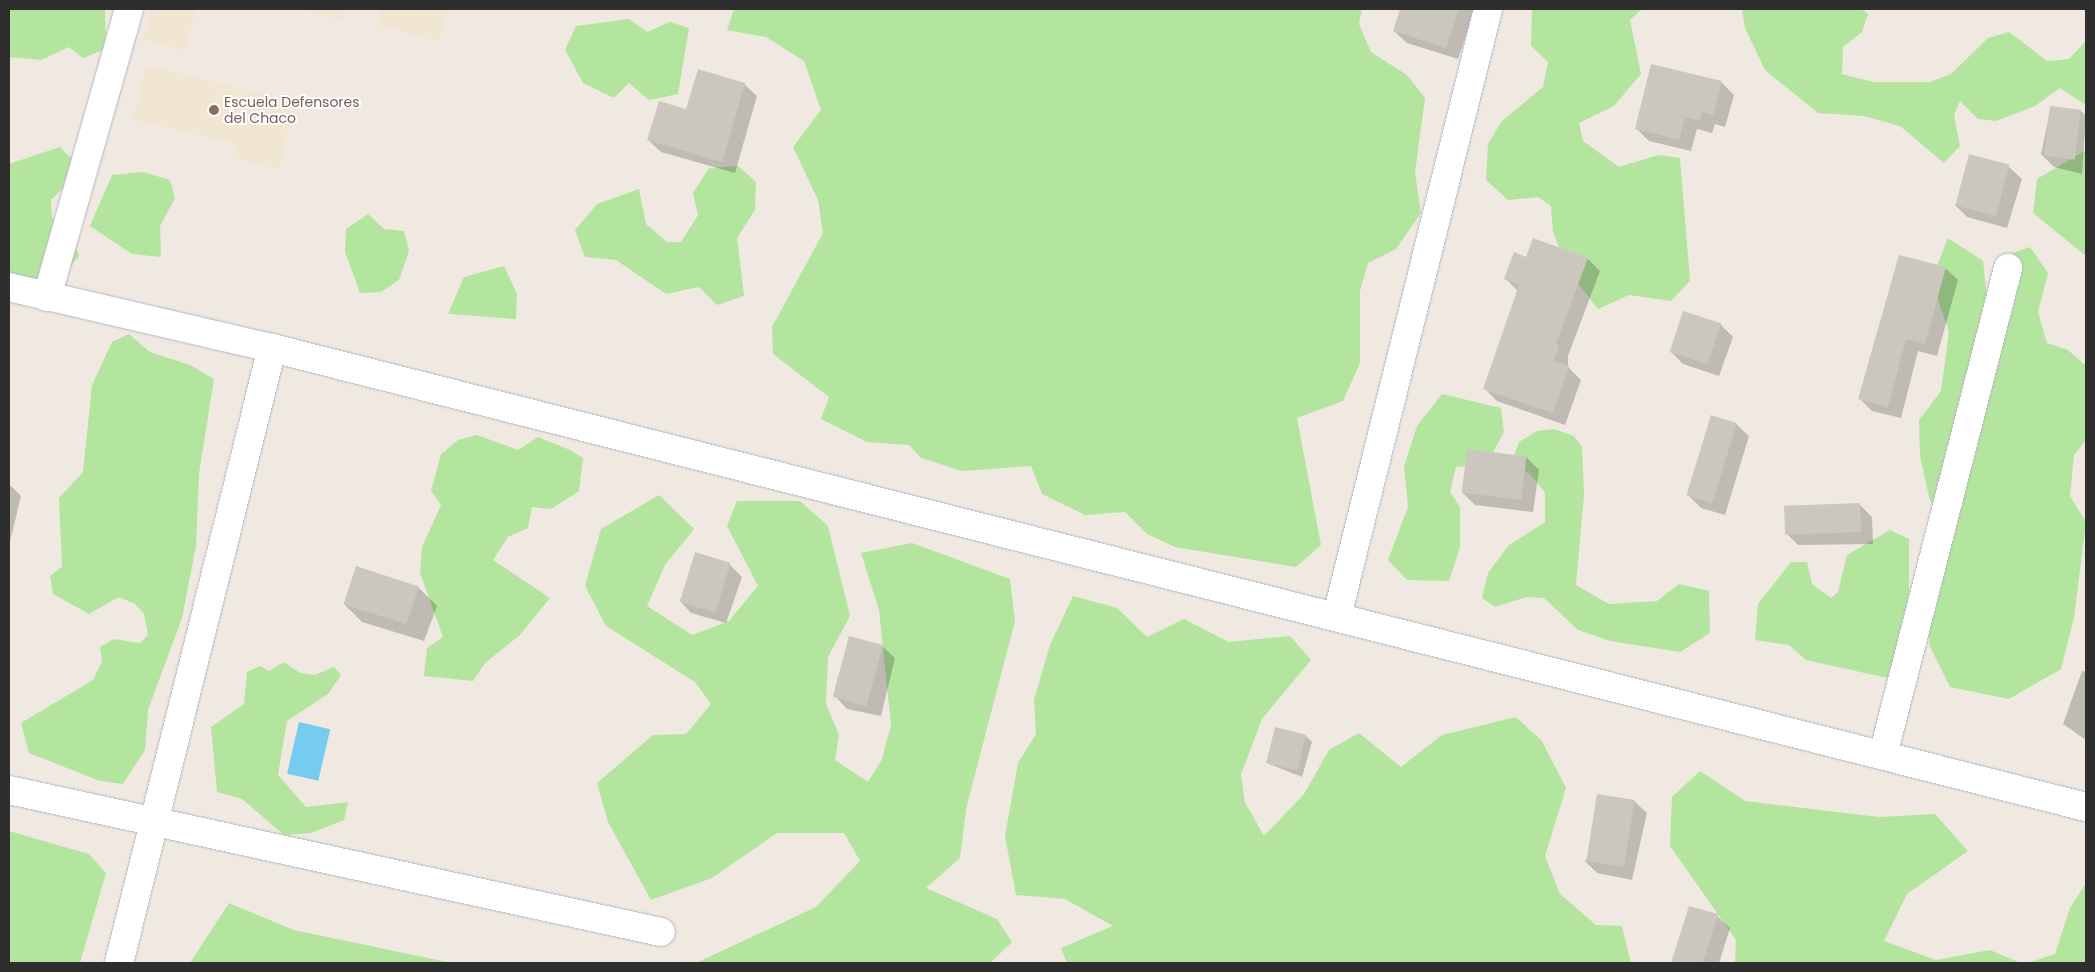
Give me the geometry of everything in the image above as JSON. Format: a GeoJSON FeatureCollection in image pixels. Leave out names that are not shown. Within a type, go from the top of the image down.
{"type":"FeatureCollection","features":[{"type":"Feature","properties":{"kind":"street"},"geometry":{"type":"LineString","coordinates":[[47,297],[129,9]]}},
{"type":"Feature","properties":{"kind":"street"},"geometry":{"type":"LineString","coordinates":[[1337,616],[1488,9]]}},
{"type":"Feature","properties":{"kind":"street"},"geometry":{"type":"LineString","coordinates":[[1883,755],[2008,268]]}},
{"type":"Feature","properties":{"kind":"street"},"geometry":{"type":"LineString","coordinates":[[9,288],[272,348],[2086,807]]}},
{"type":"Feature","properties":{"kind":"street"},"geometry":{"type":"LineString","coordinates":[[119,963],[272,348]]}},
{"type":"Feature","properties":{"kind":"street"},"geometry":{"type":"LineString","coordinates":[[9,790],[661,932]]}},
{"type":"Feature","properties":{"kind":"shaded area"},"geometry":{"type":"Polygon","coordinates":[[[151,9],[196,9],[186,51],[143,40],[151,9]]]}},
{"type":"Feature","properties":{"kind":"shaded area"},"geometry":{"type":"Polygon","coordinates":[[[297,9],[344,9],[341,20],[297,9]]]}},
{"type":"Feature","properties":{"kind":"shaded area"},"geometry":{"type":"Polygon","coordinates":[[[381,9],[447,9],[439,41],[377,25],[381,9]]]}},
{"type":"Feature","properties":{"kind":"shaded area","name":"Escuela Defensores del Chaco"},"geometry":{"type":"Polygon","coordinates":[[[146,66],[295,101],[279,169],[233,158],[236,144],[133,120],[146,66]]]}},
{"type":"Feature","properties":{"kind":"green space"},"geometry":{"type":"Polygon","coordinates":[[[14,9],[105,9],[106,43],[103,50],[83,58],[69,47],[41,60],[9,57],[9,11],[14,9]]]}},
{"type":"Feature","properties":{"kind":"green space"},"geometry":{"type":"Polygon","coordinates":[[[734,9],[1362,9],[1359,24],[1371,52],[1407,75],[1425,98],[1415,173],[1421,213],[1396,249],[1368,263],[1360,291],[1360,363],[1343,401],[1297,418],[1321,545],[1296,567],[1175,547],[1147,534],[1125,512],[1085,515],[1042,494],[1031,466],[962,471],[921,458],[909,445],[867,442],[821,419],[829,397],[773,354],[772,327],[823,233],[818,200],[793,147],[821,110],[804,61],[766,37],[727,30],[734,9]]]}},
{"type":"Feature","properties":{"kind":"green space"},"geometry":{"type":"Polygon","coordinates":[[[1532,9],[1642,9],[1630,20],[1641,74],[1614,106],[1579,123],[1583,141],[1619,167],[1658,155],[1680,158],[1690,281],[1671,301],[1629,295],[1598,309],[1568,271],[1553,232],[1551,206],[1538,197],[1508,200],[1486,180],[1488,144],[1501,122],[1543,87],[1548,62],[1531,46],[1532,9]]]}},
{"type":"Feature","properties":{"kind":"green space"},"geometry":{"type":"Polygon","coordinates":[[[1742,9],[1862,9],[1868,14],[1862,32],[1843,47],[1842,74],[1873,82],[1930,82],[1951,74],[1988,38],[2009,32],[2047,61],[2069,59],[2086,41],[2086,105],[2060,88],[2035,106],[1996,121],[1978,119],[1960,101],[1954,115],[1960,146],[1944,163],[1900,126],[1864,116],[1818,113],[1765,70],[1745,28],[1742,9]]]}},
{"type":"Feature","properties":{"kind":"green space"},"geometry":{"type":"Polygon","coordinates":[[[629,19],[647,32],[670,22],[689,28],[678,94],[649,100],[629,83],[614,98],[583,83],[565,50],[576,26],[629,19]]]}},
{"type":"Feature","properties":{"kind":"green space"},"geometry":{"type":"Polygon","coordinates":[[[60,147],[73,160],[63,188],[51,200],[52,218],[71,238],[79,256],[67,271],[33,280],[9,275],[9,164],[60,147]]]}},
{"type":"Feature","properties":{"kind":"green space"},"geometry":{"type":"Polygon","coordinates":[[[2086,150],[2086,256],[2033,213],[2037,179],[2086,150]]]}},
{"type":"Feature","properties":{"kind":"green space"},"geometry":{"type":"Polygon","coordinates":[[[738,166],[756,182],[755,210],[737,238],[744,296],[717,305],[699,287],[666,294],[616,260],[585,257],[575,230],[597,204],[639,189],[646,224],[667,242],[681,242],[698,215],[693,193],[709,168],[738,166]]]}},
{"type":"Feature","properties":{"kind":"green space"},"geometry":{"type":"Polygon","coordinates":[[[143,172],[170,180],[175,198],[160,226],[161,257],[132,254],[90,226],[112,175],[143,172]]]}},
{"type":"Feature","properties":{"kind":"green space"},"geometry":{"type":"Polygon","coordinates":[[[368,214],[384,229],[404,231],[409,251],[399,280],[381,292],[360,293],[345,252],[346,229],[368,214]]]}},
{"type":"Feature","properties":{"kind":"green space"},"geometry":{"type":"Polygon","coordinates":[[[1948,238],[1983,261],[1988,307],[2001,305],[1998,258],[2030,247],[2048,273],[2038,312],[2047,343],[2068,350],[2086,366],[2086,440],[2074,455],[2070,496],[2086,522],[2074,618],[2061,669],[2009,699],[1950,687],[1930,647],[1926,599],[1944,535],[1929,497],[1920,456],[1919,420],[1941,391],[1949,331],[1931,281],[1948,238]]]}},
{"type":"Feature","properties":{"kind":"green space"},"geometry":{"type":"Polygon","coordinates":[[[504,266],[517,294],[516,319],[448,314],[464,277],[504,266]]]}},
{"type":"Feature","properties":{"kind":"green space"},"geometry":{"type":"Polygon","coordinates":[[[129,334],[150,352],[190,365],[214,379],[199,474],[196,546],[182,618],[148,710],[145,750],[123,784],[100,781],[29,753],[21,723],[93,680],[102,662],[100,647],[114,639],[140,643],[148,635],[144,614],[135,604],[119,597],[89,614],[53,594],[50,576],[62,567],[59,498],[83,472],[92,385],[112,342],[129,334]]]}},
{"type":"Feature","properties":{"kind":"green space"},"geometry":{"type":"Polygon","coordinates":[[[1442,394],[1501,408],[1504,432],[1486,465],[1456,467],[1450,492],[1460,507],[1460,547],[1449,581],[1407,580],[1388,560],[1408,507],[1404,466],[1417,426],[1442,394]]]}},
{"type":"Feature","properties":{"kind":"green space"},"geometry":{"type":"Polygon","coordinates":[[[1554,429],[1574,436],[1582,447],[1584,495],[1576,585],[1609,604],[1657,601],[1679,584],[1709,591],[1710,633],[1680,652],[1610,641],[1578,630],[1544,598],[1527,597],[1495,607],[1482,598],[1488,573],[1509,545],[1545,522],[1545,493],[1531,475],[1511,463],[1519,442],[1537,431],[1554,429]]]}},
{"type":"Feature","properties":{"kind":"green space"},"geometry":{"type":"Polygon","coordinates":[[[477,435],[518,450],[538,437],[570,450],[583,458],[579,491],[551,509],[532,507],[528,528],[508,537],[493,560],[550,598],[520,635],[485,663],[473,681],[424,676],[427,648],[443,637],[420,573],[422,547],[441,505],[431,491],[441,454],[458,440],[477,435]]]}},
{"type":"Feature","properties":{"kind":"green space"},"geometry":{"type":"Polygon","coordinates":[[[659,495],[694,529],[665,565],[647,606],[692,635],[729,621],[758,586],[727,526],[737,501],[800,501],[828,526],[850,616],[828,657],[826,704],[839,735],[835,760],[868,782],[882,759],[891,725],[879,610],[861,553],[912,543],[1010,579],[1015,621],[966,809],[960,858],[926,888],[997,919],[1012,942],[990,963],[696,963],[816,907],[860,861],[844,833],[777,833],[712,878],[651,900],[608,822],[597,783],[653,735],[686,734],[711,704],[695,682],[606,626],[585,586],[601,529],[659,495]]]}},
{"type":"Feature","properties":{"kind":"green space"},"geometry":{"type":"Polygon","coordinates":[[[1890,530],[1909,539],[1909,599],[1901,625],[1907,677],[1883,677],[1806,660],[1789,645],[1755,640],[1758,604],[1791,562],[1807,562],[1812,584],[1831,598],[1838,592],[1847,555],[1890,530]]]}},
{"type":"Feature","properties":{"kind":"green space"},"geometry":{"type":"Polygon","coordinates":[[[1073,596],[1117,608],[1147,637],[1184,619],[1229,642],[1290,636],[1311,660],[1262,719],[1241,775],[1245,802],[1264,836],[1304,794],[1329,750],[1359,733],[1401,767],[1442,735],[1516,717],[1542,741],[1566,788],[1545,856],[1560,894],[1596,925],[1622,926],[1631,963],[1067,963],[1061,948],[1113,926],[1065,899],[1016,895],[1005,836],[1018,763],[1036,734],[1034,700],[1050,645],[1073,596]]]}},
{"type":"Feature","properties":{"kind":"green space"},"geometry":{"type":"Polygon","coordinates":[[[284,662],[300,673],[315,675],[334,667],[341,675],[328,694],[287,721],[278,775],[306,807],[348,802],[344,820],[311,833],[284,835],[242,799],[217,792],[211,727],[244,704],[247,672],[260,666],[269,671],[284,662]]]}},
{"type":"Feature","properties":{"kind":"green space"},"geometry":{"type":"Polygon","coordinates":[[[1700,771],[1745,801],[1879,817],[1935,814],[1968,851],[1907,894],[1884,941],[1936,960],[1990,950],[2021,963],[1735,963],[1736,940],[1670,846],[1672,797],[1700,771]]]}},
{"type":"Feature","properties":{"kind":"green space"},"geometry":{"type":"Polygon","coordinates":[[[9,831],[89,854],[106,873],[80,963],[9,963],[9,831]]]}},
{"type":"Feature","properties":{"kind":"green space"},"geometry":{"type":"Polygon","coordinates":[[[2086,883],[2086,963],[2027,963],[2055,954],[2070,908],[2086,883]]]}},
{"type":"Feature","properties":{"kind":"green space"},"geometry":{"type":"Polygon","coordinates":[[[229,903],[294,930],[452,963],[190,963],[229,903]]]}},
{"type":"Feature","properties":{"kind":"water"},"geometry":{"type":"Polygon","coordinates":[[[299,722],[330,729],[318,781],[287,774],[299,722]]]}},
{"type":"Feature","properties":{"kind":"building"},"geometry":{"type":"Polygon","coordinates":[[[1400,9],[1459,9],[1446,48],[1393,31],[1400,9]]]}},
{"type":"Feature","properties":{"kind":"building"},"geometry":{"type":"Polygon","coordinates":[[[1651,64],[1722,81],[1713,115],[1702,112],[1700,121],[1685,117],[1679,140],[1635,129],[1651,64]]]}},
{"type":"Feature","properties":{"kind":"building"},"geometry":{"type":"Polygon","coordinates":[[[698,69],[745,83],[722,162],[647,140],[659,101],[686,109],[698,69]]]}},
{"type":"Feature","properties":{"kind":"building"},"geometry":{"type":"Polygon","coordinates":[[[2050,106],[2081,110],[2075,159],[2044,156],[2050,106]]]}},
{"type":"Feature","properties":{"kind":"building"},"geometry":{"type":"Polygon","coordinates":[[[1969,154],[2010,165],[1996,216],[1955,205],[1969,154]]]}},
{"type":"Feature","properties":{"kind":"building"},"geometry":{"type":"Polygon","coordinates":[[[1533,238],[1588,258],[1556,344],[1559,345],[1554,361],[1569,366],[1553,413],[1483,389],[1519,285],[1504,279],[1514,252],[1526,257],[1533,238]]]}},
{"type":"Feature","properties":{"kind":"building"},"geometry":{"type":"Polygon","coordinates":[[[1899,255],[1946,267],[1925,344],[1906,339],[1888,407],[1858,399],[1899,255]]]}},
{"type":"Feature","properties":{"kind":"building"},"geometry":{"type":"Polygon","coordinates":[[[1683,311],[1721,323],[1708,364],[1670,352],[1683,311]]]}},
{"type":"Feature","properties":{"kind":"building"},"geometry":{"type":"Polygon","coordinates":[[[1711,415],[1737,423],[1712,503],[1686,495],[1711,415]]]}},
{"type":"Feature","properties":{"kind":"building"},"geometry":{"type":"Polygon","coordinates":[[[1467,449],[1527,456],[1521,500],[1462,493],[1467,449]]]}},
{"type":"Feature","properties":{"kind":"building"},"geometry":{"type":"Polygon","coordinates":[[[1860,503],[1861,532],[1785,535],[1784,506],[1860,503]]]}},
{"type":"Feature","properties":{"kind":"building"},"geometry":{"type":"Polygon","coordinates":[[[695,552],[730,563],[715,613],[680,602],[695,552]]]}},
{"type":"Feature","properties":{"kind":"building"},"geometry":{"type":"Polygon","coordinates":[[[356,566],[419,586],[406,624],[344,604],[356,566]]]}},
{"type":"Feature","properties":{"kind":"building"},"geometry":{"type":"Polygon","coordinates":[[[849,636],[883,645],[867,706],[833,697],[849,636]]]}},
{"type":"Feature","properties":{"kind":"building"},"geometry":{"type":"Polygon","coordinates":[[[1275,727],[1306,735],[1297,771],[1266,763],[1275,727]]]}},
{"type":"Feature","properties":{"kind":"building"},"geometry":{"type":"Polygon","coordinates":[[[1597,794],[1635,800],[1624,867],[1586,861],[1597,794]]]}},
{"type":"Feature","properties":{"kind":"building"},"geometry":{"type":"Polygon","coordinates":[[[1689,906],[1718,914],[1703,963],[1671,963],[1689,906]]]}},
{"type":"Feature","properties":{"kind":"place","name":"Escuela Defensores del Chaco"},"geometry":{"type":"Point","coordinates":[214,110]}}]}
